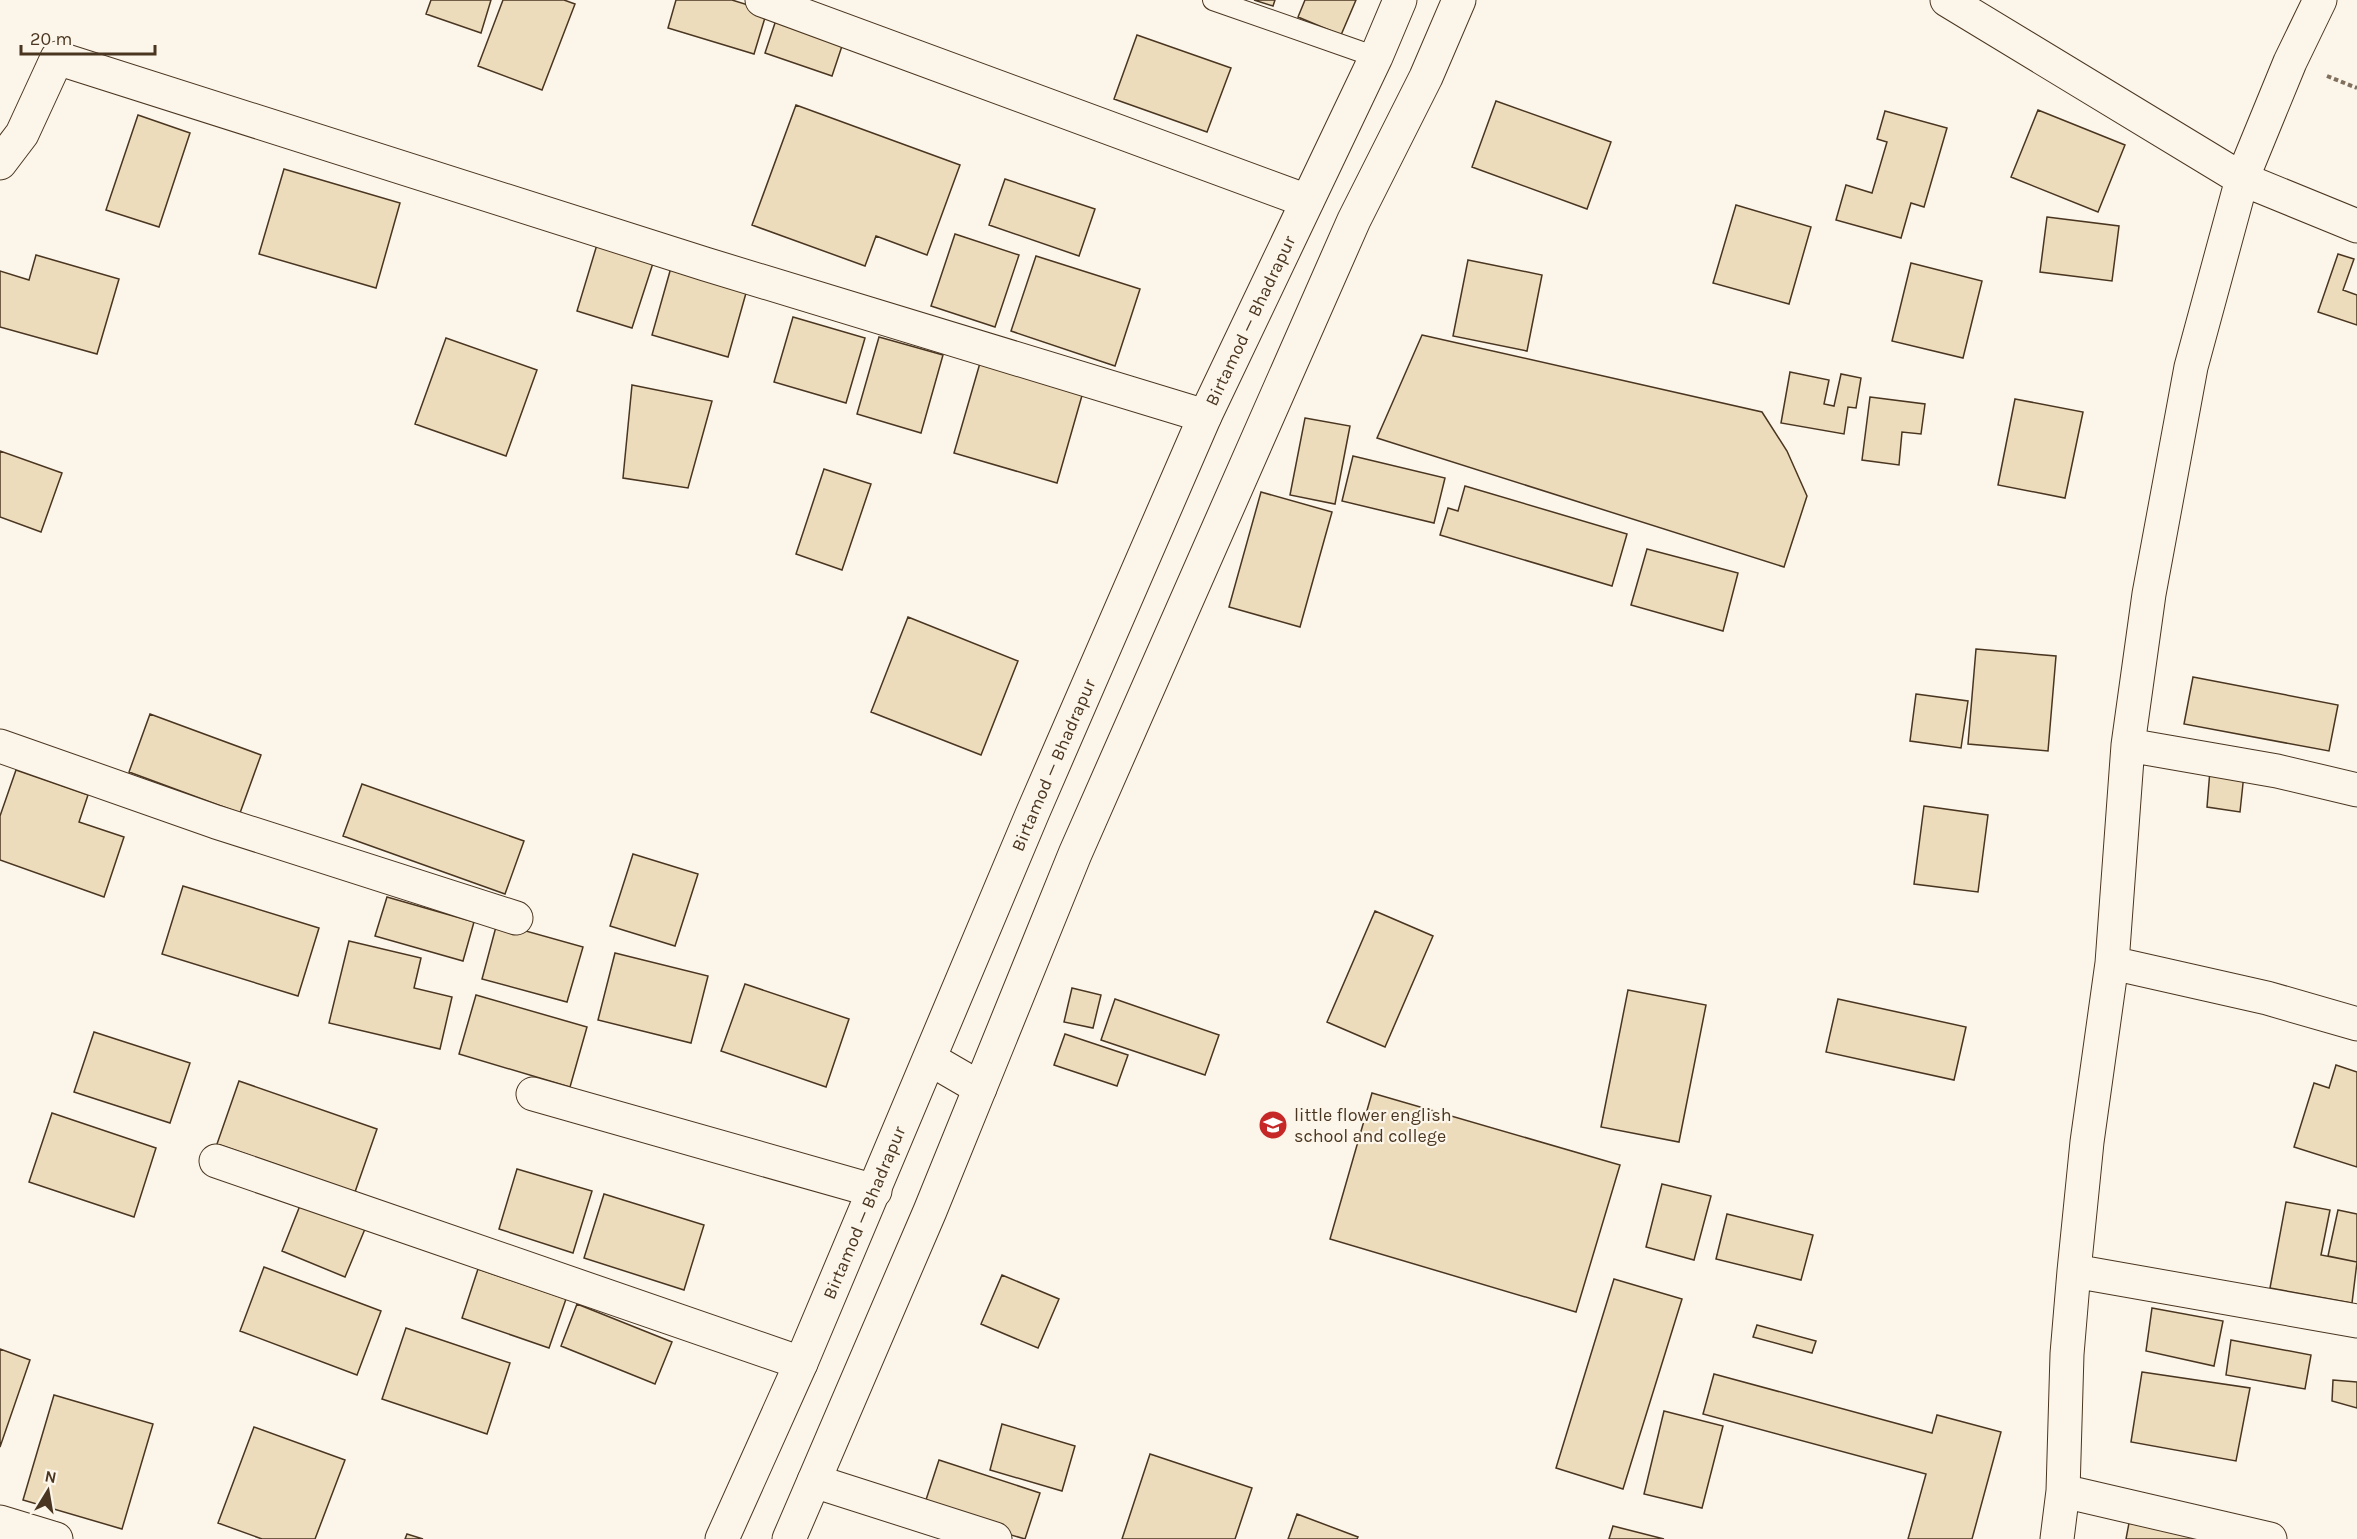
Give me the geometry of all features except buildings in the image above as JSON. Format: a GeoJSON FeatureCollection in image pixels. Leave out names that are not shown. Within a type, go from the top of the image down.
{"type":"FeatureCollection","features":[{"type":"Feature","properties":{"kind":"street"},"geometry":{"type":"LineString","coordinates":[[762,0],[1307,201]]}},
{"type":"Feature","properties":{"kind":"street","name":"Birtamod — Bhadrapur"},"geometry":{"type":"LineString","coordinates":[[722,1539],[801,1363],[1033,812],[1205,416],[1376,57],[1400,0]]}},
{"type":"Feature","properties":{"kind":"street"},"geometry":{"type":"LineString","coordinates":[[789,1539],[980,1088],[1075,854],[1354,220],[1426,77],[1460,0]]}},
{"type":"Feature","properties":{"kind":"street"},"geometry":{"type":"LineString","coordinates":[[1947,0],[2242,179],[2357,226]]}},
{"type":"Feature","properties":{"kind":"street"},"geometry":{"type":"LineString","coordinates":[[2057,1539],[2064,1491],[2067,1354],[2074,1271],[2087,1142],[2112,963],[2128,745],[2149,594],[2191,366],[2242,179],[2290,62],[2320,0]]}},
{"type":"Feature","properties":{"kind":"street"},"geometry":{"type":"LineString","coordinates":[[0,163],[22,134],[57,58],[728,271],[1205,416]]}},
{"type":"Feature","properties":{"kind":"street"},"geometry":{"type":"LineString","coordinates":[[2128,745],[2277,771],[2357,790]]}},
{"type":"Feature","properties":{"kind":"street"},"geometry":{"type":"LineString","coordinates":[[0,746],[216,822],[516,918]]}},
{"type":"Feature","properties":{"kind":"street"},"geometry":{"type":"LineString","coordinates":[[2112,963],[2267,998],[2357,1024]]}},
{"type":"Feature","properties":{"kind":"street"},"geometry":{"type":"LineString","coordinates":[[930,1059],[980,1088]]}},
{"type":"Feature","properties":{"kind":"street"},"geometry":{"type":"LineString","coordinates":[[532,1094],[874,1191]]}},
{"type":"Feature","properties":{"kind":"street"},"geometry":{"type":"LineString","coordinates":[[216,1161],[801,1363]]}},
{"type":"Feature","properties":{"kind":"street"},"geometry":{"type":"LineString","coordinates":[[2074,1271],[2357,1320]]}},
{"type":"Feature","properties":{"kind":"street"},"geometry":{"type":"LineString","coordinates":[[814,1481],[995,1539]]}},
{"type":"Feature","properties":{"kind":"street"},"geometry":{"type":"LineString","coordinates":[[2064,1491],[2270,1539]]}},
{"type":"Feature","properties":{"kind":"street"},"geometry":{"type":"LineString","coordinates":[[0,1522],[57,1539]]}},
{"type":"Feature","properties":{"kind":"lane"},"geometry":{"type":"LineString","coordinates":[[1213,0],[1376,57]]}},
{"type":"Feature","properties":{"kind":"place","name":"little flower english school and college"},"geometry":{"type":"Point","coordinates":[1273,1125]}}]}
